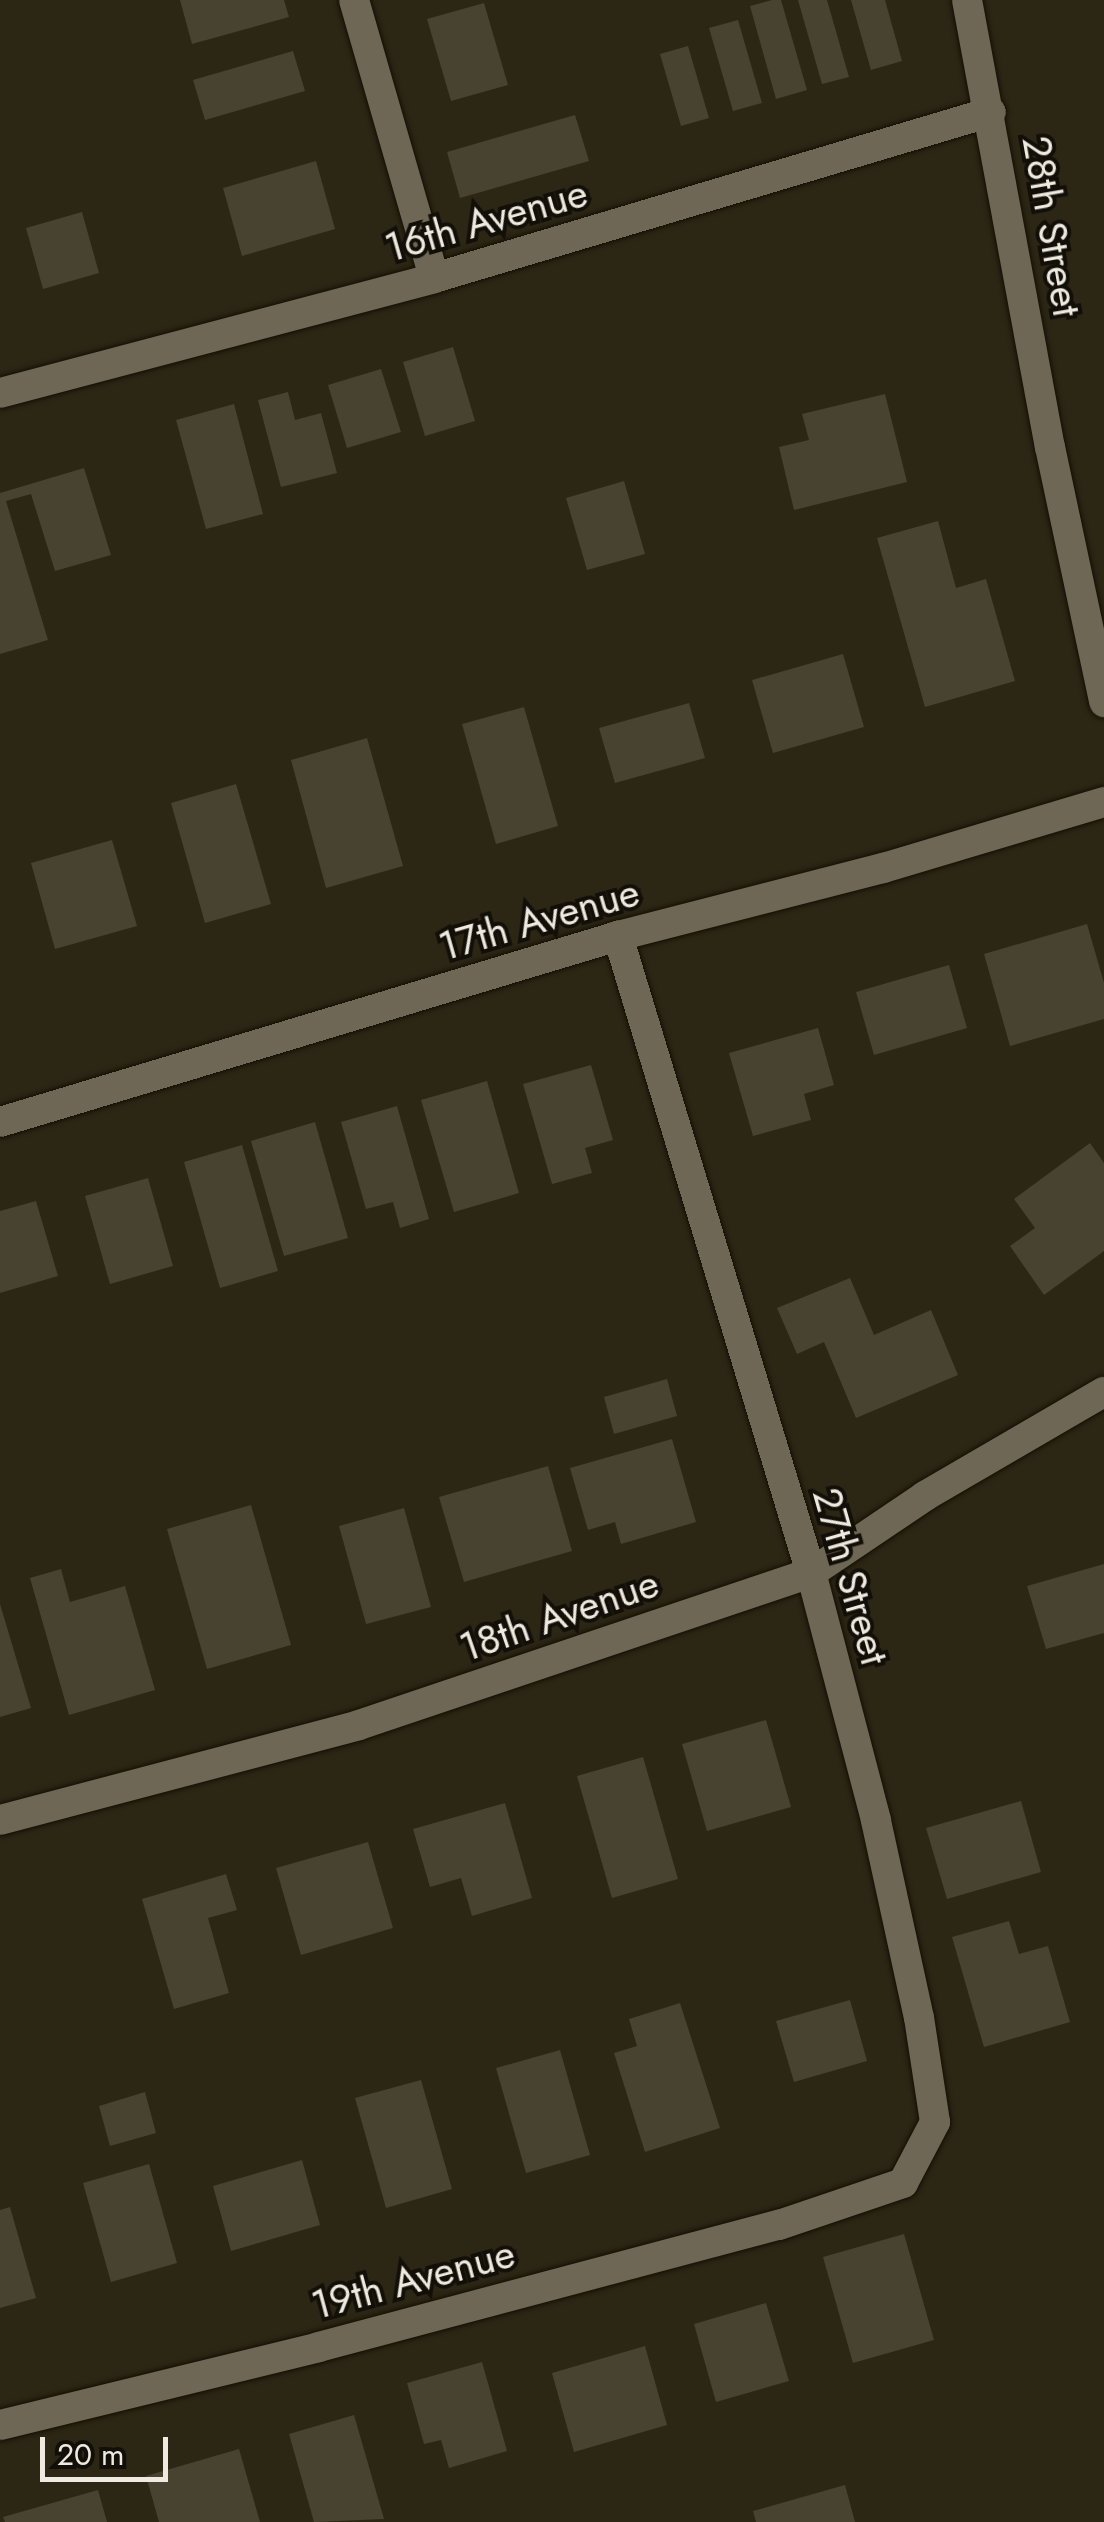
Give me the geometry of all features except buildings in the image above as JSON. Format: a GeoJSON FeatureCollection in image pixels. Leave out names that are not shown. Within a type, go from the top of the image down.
{"type":"FeatureCollection","features":[{"type":"Feature","properties":{"kind":"street"},"geometry":{"type":"LineString","coordinates":[[354,0],[434,278]]}},
{"type":"Feature","properties":{"kind":"street","name":"28th Street"},"geometry":{"type":"LineString","coordinates":[[966,0],[991,112],[1050,447],[1104,702]]}},
{"type":"Feature","properties":{"kind":"street","name":"16th Avenue"},"geometry":{"type":"LineString","coordinates":[[0,393],[434,278],[991,112]]}},
{"type":"Feature","properties":{"kind":"street","name":"17th Avenue"},"geometry":{"type":"LineString","coordinates":[[0,1122],[618,936],[883,868],[1104,802]]}},
{"type":"Feature","properties":{"kind":"street","name":"27th Street"},"geometry":{"type":"LineString","coordinates":[[618,936],[811,1573],[876,1820],[920,2018],[936,2122],[903,2182],[845,2202]]}},
{"type":"Feature","properties":{"kind":"street","name":"18th Avenue"},"geometry":{"type":"LineString","coordinates":[[0,1820],[359,1725],[811,1573],[925,1496],[1104,1392]]}},
{"type":"Feature","properties":{"kind":"street","name":"19th Avenue"},"geometry":{"type":"LineString","coordinates":[[0,2425],[319,2347],[779,2225],[845,2202]]}}]}
